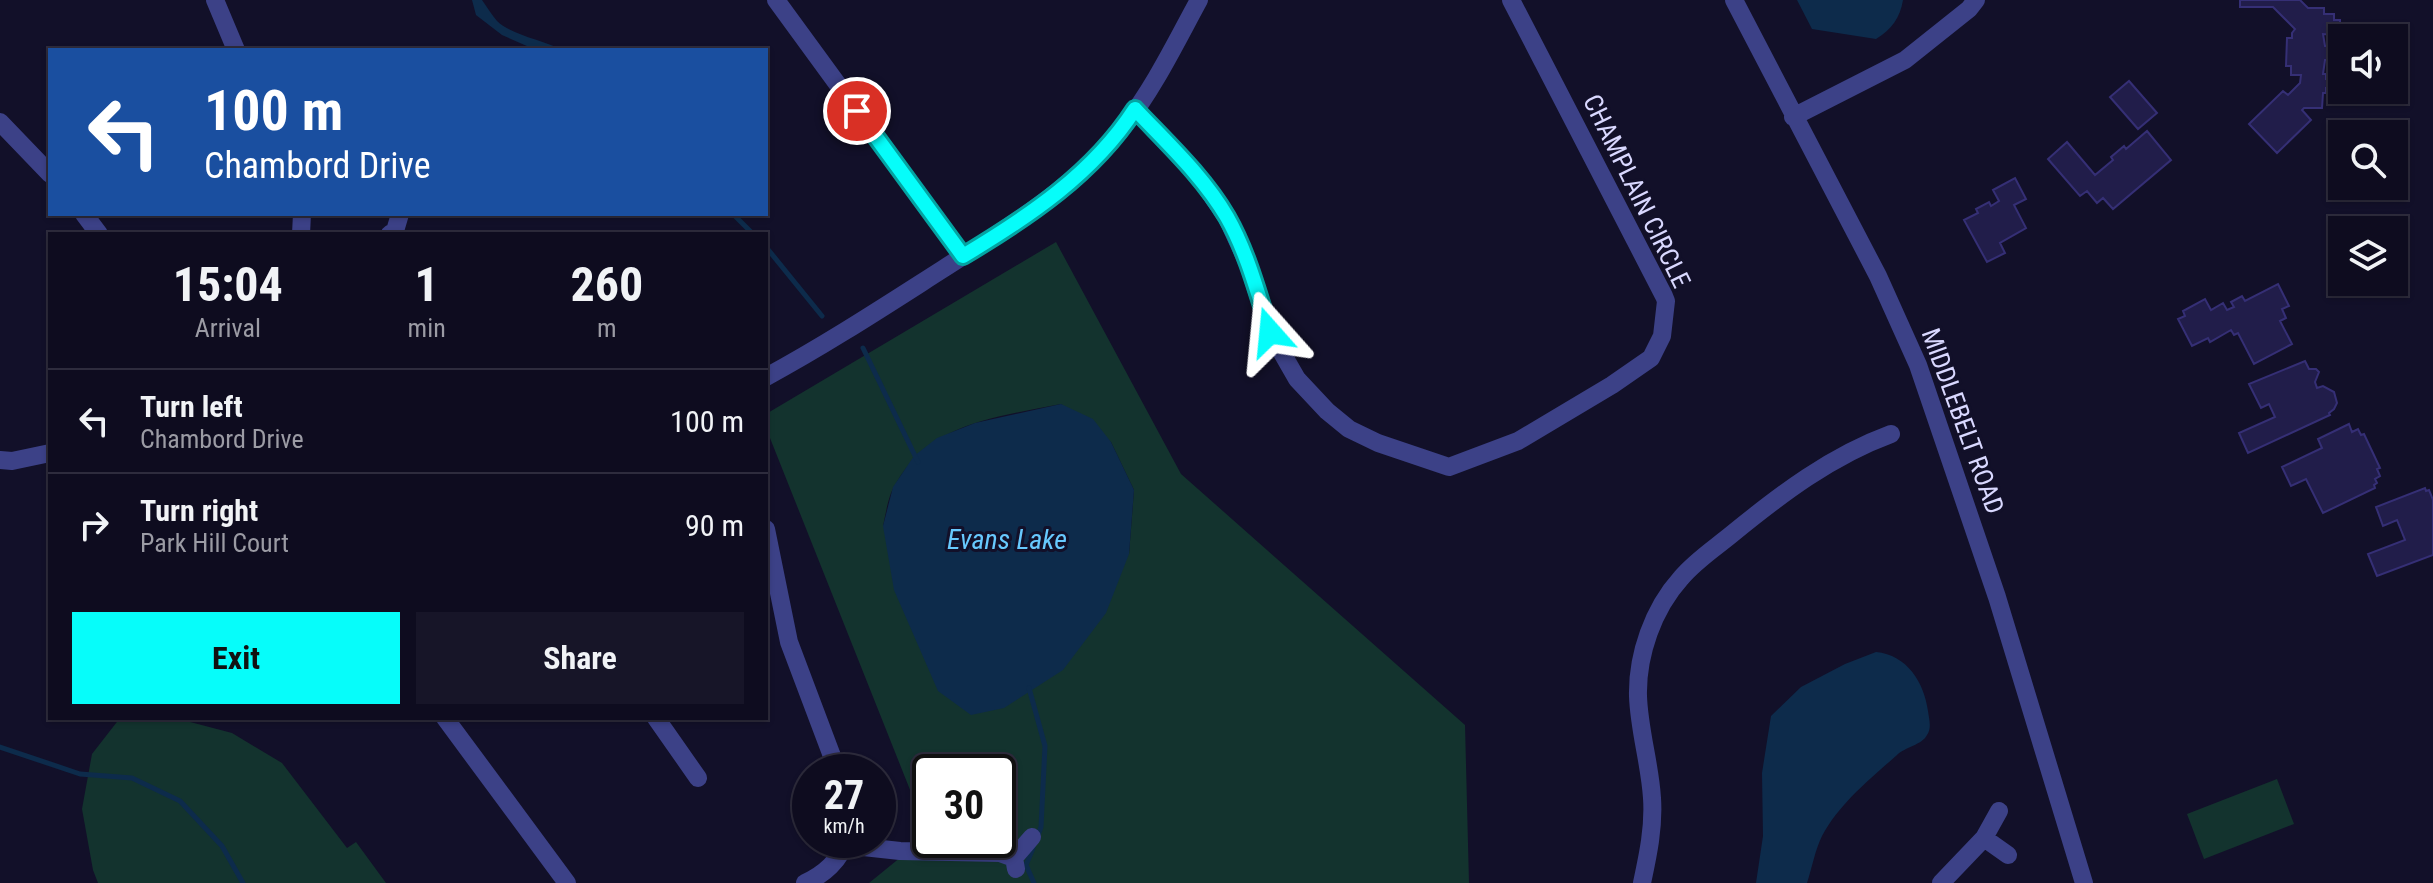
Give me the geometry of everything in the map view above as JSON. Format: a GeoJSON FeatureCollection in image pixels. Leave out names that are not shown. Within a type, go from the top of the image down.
{"type":"FeatureCollection","features":[{"type":"Feature","properties":{"kind":"street"},"geometry":{"type":"LineString","coordinates":[[215,0],[235,48]]}},
{"type":"Feature","properties":{"kind":"street"},"geometry":{"type":"LineString","coordinates":[[776,0],[963,256]]}},
{"type":"Feature","properties":{"kind":"street"},"geometry":{"type":"LineString","coordinates":[[768,376],[820,348],[1025,218],[1067,185],[1124,126],[1199,0]]}},
{"type":"Feature","properties":{"kind":"street","name":"CHAMPLAIN CIRCLE"},"geometry":{"type":"LineString","coordinates":[[1135,109],[1199,177],[1227,218],[1248,264],[1270,332],[1297,379],[1349,429],[1378,443],[1449,467],[1518,441],[1612,385],[1651,358],[1662,336],[1664,296],[1511,0]]}},
{"type":"Feature","properties":{"kind":"street","name":"MIDDLEBELT ROAD"},"geometry":{"type":"LineString","coordinates":[[1734,0],[1878,276],[1930,398],[1997,597],[2084,883]]}},
{"type":"Feature","properties":{"kind":"street"},"geometry":{"type":"LineString","coordinates":[[1793,117],[1905,60],[1976,0]]}},
{"type":"Feature","properties":{"kind":"street"},"geometry":{"type":"LineString","coordinates":[[0,122],[48,172]]}},
{"type":"Feature","properties":{"kind":"street"},"geometry":{"type":"LineString","coordinates":[[1642,883],[1652,829],[1652,799],[1638,696],[1639,682],[1646,638],[1662,607],[1680,578],[1763,508],[1854,449],[1891,434]]}},
{"type":"Feature","properties":{"kind":"street"},"geometry":{"type":"LineString","coordinates":[[0,460],[12,461],[48,453]]}},
{"type":"Feature","properties":{"kind":"street"},"geometry":{"type":"LineString","coordinates":[[768,539],[789,642],[831,754]]}},
{"type":"Feature","properties":{"kind":"street"},"geometry":{"type":"LineString","coordinates":[[446,720],[567,883]]}},
{"type":"Feature","properties":{"kind":"street"},"geometry":{"type":"LineString","coordinates":[[657,720],[698,778]]}},
{"type":"Feature","properties":{"kind":"street"},"geometry":{"type":"LineString","coordinates":[[1941,883],[1984,838],[1999,811]]}},
{"type":"Feature","properties":{"kind":"street"},"geometry":{"type":"LineString","coordinates":[[896,850],[1000,853],[1015,863],[1032,837]]}},
{"type":"Feature","properties":{"kind":"street"},"geometry":{"type":"LineString","coordinates":[[1984,838],[2008,855]]}},
{"type":"Feature","properties":{"kind":"street"},"geometry":{"type":"LineString","coordinates":[[805,883],[818,877],[838,858]]}},
{"type":"Feature","properties":{"kind":"green space"},"geometry":{"type":"Polygon","coordinates":[[[1056,242],[1181,474],[1465,725],[1469,883],[869,883],[912,848],[912,858],[1016,858],[1016,754],[912,754],[912,795],[768,433],[768,413],[1056,242]],[[1061,404],[967,426],[927,448],[895,485],[883,526],[1129,554],[1134,490],[1111,442],[1061,404]]]}},
{"type":"Feature","properties":{"kind":"green space"},"geometry":{"type":"Polygon","coordinates":[[[118,720],[183,720],[232,733],[282,763],[347,848],[356,842],[386,883],[98,883],[82,809],[92,754],[118,720]]]}},
{"type":"Feature","properties":{"kind":"green space"},"geometry":{"type":"Polygon","coordinates":[[[2277,779],[2294,824],[2204,859],[2187,814],[2277,779]]]}},
{"type":"Feature","properties":{"kind":"water"},"geometry":{"type":"Polygon","coordinates":[[[472,0],[482,0],[503,26],[557,48],[531,48],[502,35],[476,15],[472,0]]]}},
{"type":"Feature","properties":{"kind":"water"},"geometry":{"type":"Polygon","coordinates":[[[1797,0],[1903,0],[1894,22],[1876,39],[1812,29],[1797,0]]]}},
{"type":"Feature","properties":{"kind":"water","name":"Evans Lake"},"geometry":{"type":"Polygon","coordinates":[[[1061,404],[1093,419],[1111,442],[1134,490],[1129,554],[1106,613],[1063,670],[1004,708],[971,715],[938,691],[894,590],[883,526],[893,487],[914,456],[937,438],[975,423],[1061,404]]]}},
{"type":"Feature","properties":{"kind":"water"},"geometry":{"type":"Polygon","coordinates":[[[1876,652],[1897,658],[1918,680],[1926,700],[1929,732],[1876,773],[1837,813],[1820,841],[1807,883],[1756,883],[1763,836],[1762,773],[1771,716],[1801,687],[1876,652]]]}},
{"type":"Feature","properties":{"kind":"building"},"geometry":{"type":"Polygon","coordinates":[[[2240,0],[2300,0],[2308,8],[2324,8],[2324,14],[2334,14],[2334,20],[2340,20],[2340,24],[2328,24],[2328,34],[2323,34],[2325,46],[2328,46],[2328,60],[2325,60],[2323,74],[2328,79],[2328,88],[2323,93],[2322,108],[2302,110],[2311,120],[2277,153],[2249,124],[2283,91],[2288,95],[2300,83],[2301,75],[2291,75],[2291,66],[2286,66],[2287,38],[2292,38],[2295,29],[2273,7],[2240,7],[2240,0]]]}},
{"type":"Feature","properties":{"kind":"building"},"geometry":{"type":"Polygon","coordinates":[[[2129,81],[2157,113],[2138,129],[2110,97],[2129,81]]]}},
{"type":"Feature","properties":{"kind":"building"},"geometry":{"type":"Polygon","coordinates":[[[2147,131],[2171,160],[2113,209],[2103,198],[2097,203],[2087,191],[2080,196],[2048,159],[2067,142],[2095,175],[2124,146],[2126,149],[2147,131]]]}},
{"type":"Feature","properties":{"kind":"building"},"geometry":{"type":"Polygon","coordinates":[[[2015,178],[2026,199],[2014,205],[2026,228],[2000,243],[2005,253],[1987,262],[1964,220],[1978,213],[1976,209],[1999,201],[1993,190],[2015,178]]]}},
{"type":"Feature","properties":{"kind":"building"},"geometry":{"type":"Polygon","coordinates":[[[2278,284],[2289,306],[2282,309],[2286,318],[2280,321],[2292,344],[2254,364],[2238,333],[2234,335],[2231,330],[2210,342],[2208,338],[2192,346],[2178,319],[2185,316],[2183,311],[2205,299],[2211,310],[2223,303],[2227,310],[2234,307],[2231,302],[2242,296],[2245,301],[2278,284]]]}},
{"type":"Feature","properties":{"kind":"building"},"geometry":{"type":"Polygon","coordinates":[[[2305,361],[2309,369],[2319,372],[2315,382],[2317,388],[2323,386],[2334,392],[2337,403],[2334,409],[2330,415],[2248,453],[2239,433],[2275,417],[2269,404],[2261,408],[2249,384],[2305,361]]]}},
{"type":"Feature","properties":{"kind":"building"},"geometry":{"type":"Polygon","coordinates":[[[2349,424],[2352,432],[2358,429],[2361,435],[2364,434],[2380,468],[2377,469],[2380,476],[2375,479],[2375,488],[2323,513],[2306,479],[2291,486],[2282,467],[2322,448],[2318,439],[2349,424]]]}},
{"type":"Feature","properties":{"kind":"building"},"geometry":{"type":"Polygon","coordinates":[[[2425,488],[2433,500],[2433,555],[2377,576],[2368,554],[2405,540],[2397,520],[2383,526],[2376,507],[2425,488]]]}},
{"type":"Feature","properties":{"kind":"waterway"},"geometry":{"type":"LineString","coordinates":[[735,216],[751,232]]}},
{"type":"Feature","properties":{"kind":"waterway"},"geometry":{"type":"LineString","coordinates":[[768,249],[822,316]]}},
{"type":"Feature","properties":{"kind":"waterway"},"geometry":{"type":"LineString","coordinates":[[863,348],[918,462]]}},
{"type":"Feature","properties":{"kind":"waterway"},"geometry":{"type":"LineString","coordinates":[[1029,688],[1045,746],[1038,835]]}},
{"type":"Feature","properties":{"kind":"waterway"},"geometry":{"type":"LineString","coordinates":[[0,747],[80,774],[132,778],[180,801],[222,846],[243,883]]}},
{"type":"Feature","properties":{"kind":"waterway"},"geometry":{"type":"LineString","coordinates":[[1033,848],[1026,865],[1034,883]]}},
{"type":"Feature","properties":{"kind":"route"},"geometry":{"type":"LineString","coordinates":[[857,111],[963,256],[1025,218],[1067,185],[1124,126],[1135,109],[1199,177],[1227,218],[1248,264],[1270,332]]}}]}
